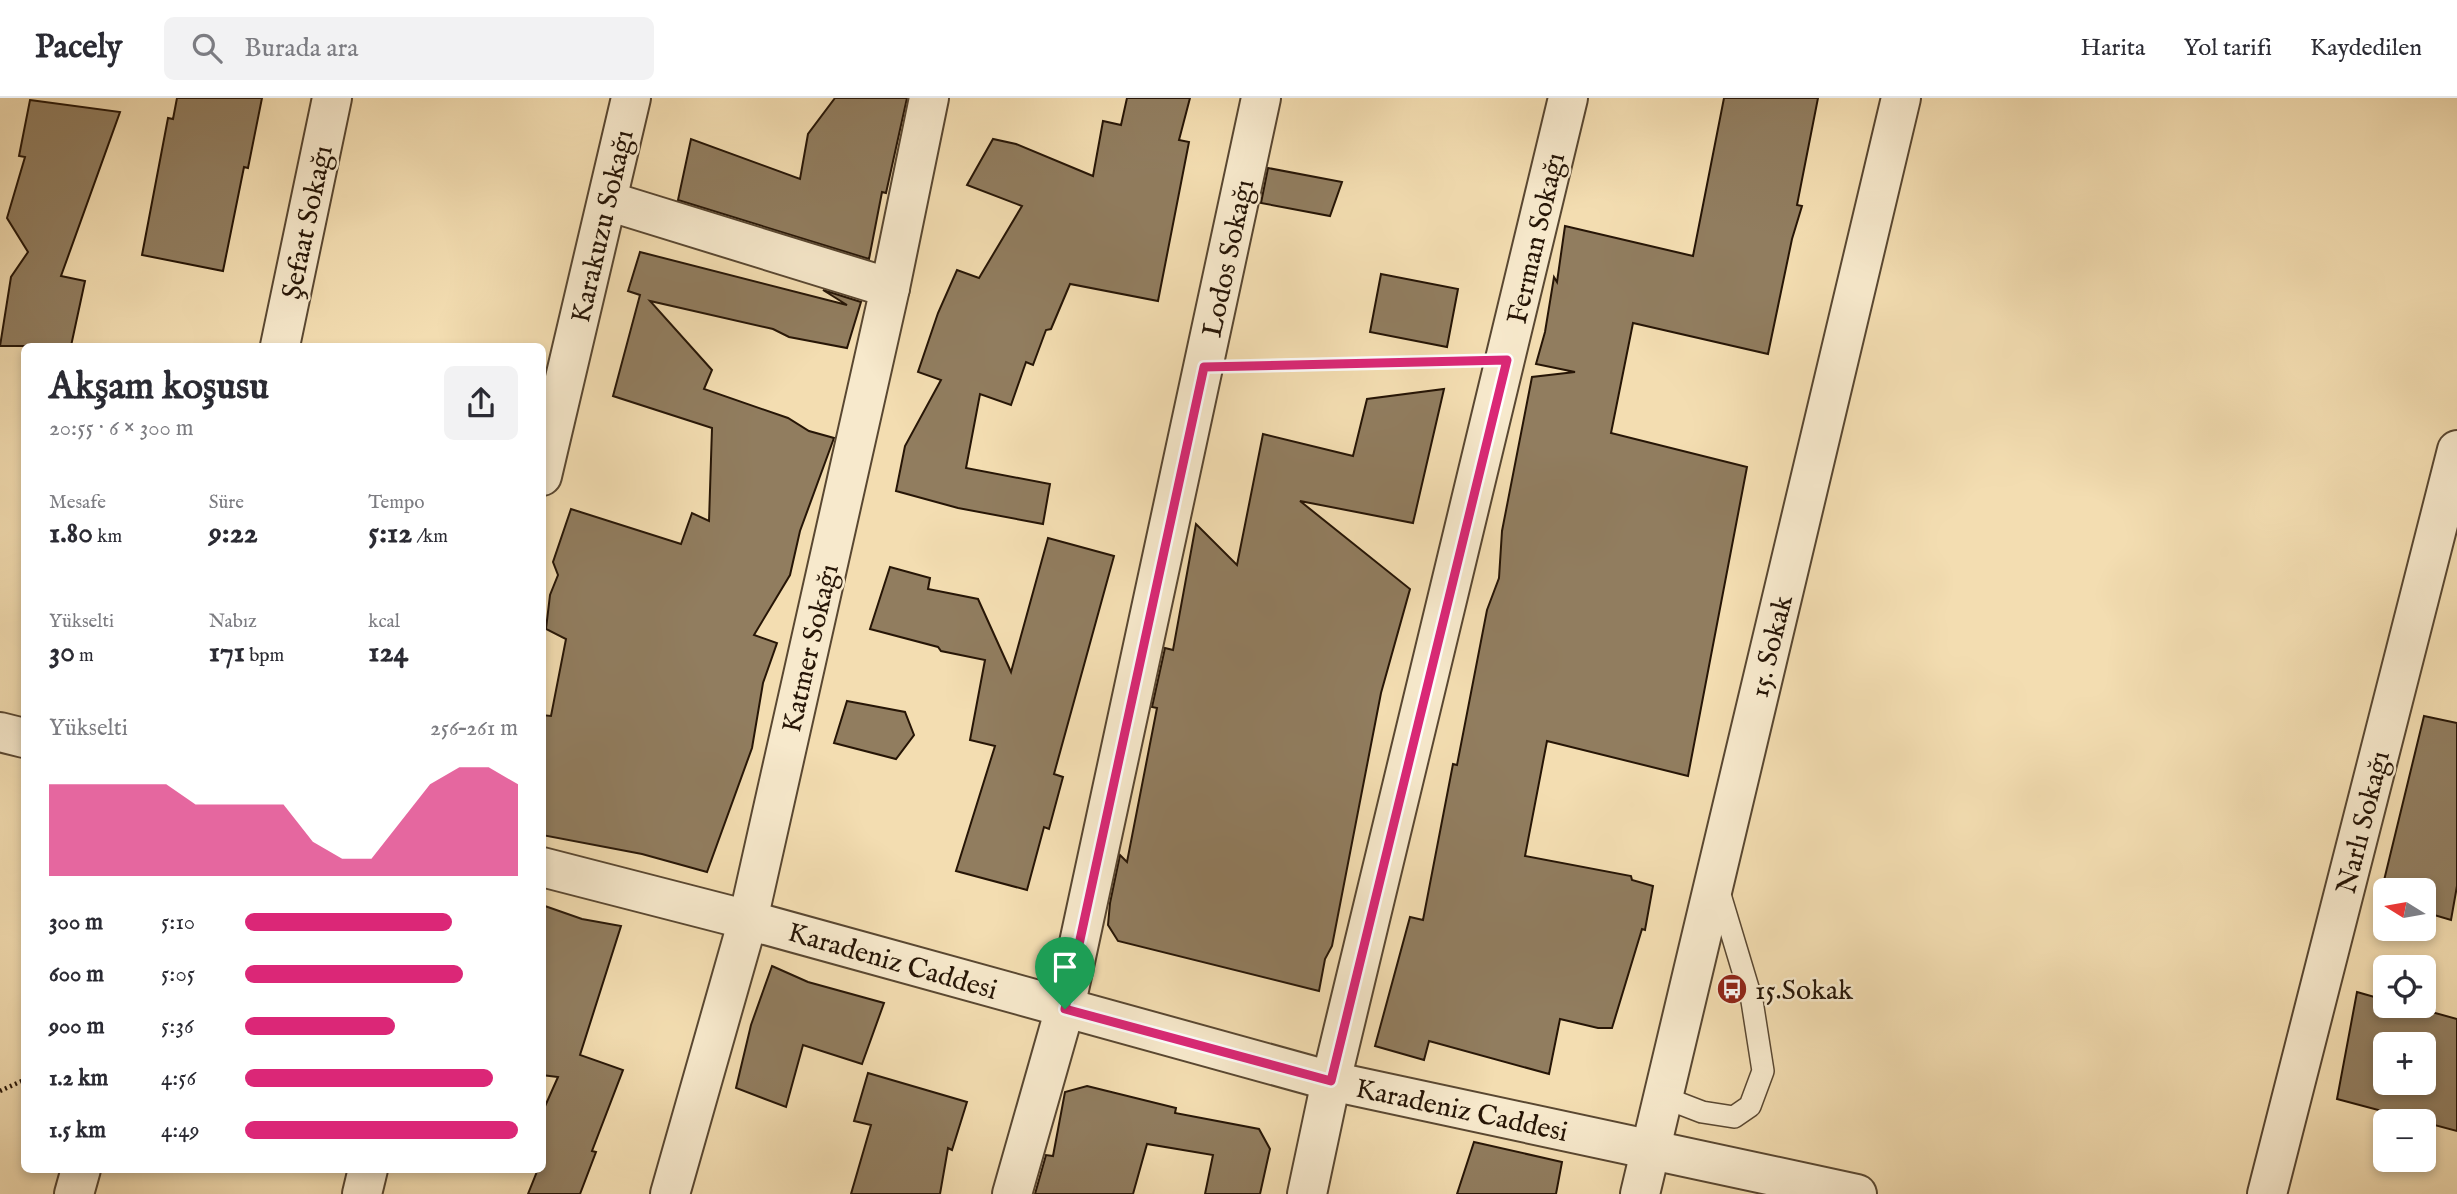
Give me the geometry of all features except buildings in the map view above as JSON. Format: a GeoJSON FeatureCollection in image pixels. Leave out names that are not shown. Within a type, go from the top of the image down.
{"type":"FeatureCollection","features":[{"type":"Feature","properties":{"kind":"street","name":"Şefaat Sokağı"},"geometry":{"type":"LineString","coordinates":[[281,343],[332,98]]}},
{"type":"Feature","properties":{"kind":"street","name":"Karakuzu Sokağı"},"geometry":{"type":"LineString","coordinates":[[546,459],[631,98]]}},
{"type":"Feature","properties":{"kind":"street","name":"Katmer Sokağı"},"geometry":{"type":"LineString","coordinates":[[670,1194],[748,920],[890,288],[929,98]]}},
{"type":"Feature","properties":{"kind":"street","name":"Lodos Sokağı"},"geometry":{"type":"LineString","coordinates":[[1012,1194],[1065,1009],[1261,98]]}},
{"type":"Feature","properties":{"kind":"street","name":"Ferman Sokağı"},"geometry":{"type":"LineString","coordinates":[[1307,1194],[1331,1081],[1507,360],[1567,98]]}},
{"type":"Feature","properties":{"kind":"street","name":"15. Sokak"},"geometry":{"type":"LineString","coordinates":[[1640,1194],[1901,98]]}},
{"type":"Feature","properties":{"kind":"street"},"geometry":{"type":"LineString","coordinates":[[608,201],[890,288]]}},
{"type":"Feature","properties":{"kind":"street","name":"Narlı Sokağı"},"geometry":{"type":"LineString","coordinates":[[2267,1194],[2457,450]]}},
{"type":"Feature","properties":{"kind":"street"},"geometry":{"type":"LineString","coordinates":[[0,732],[21,737]]}},
{"type":"Feature","properties":{"kind":"street","name":"Karadeniz Caddesi"},"geometry":{"type":"LineString","coordinates":[[546,868],[748,920],[1331,1081],[1857,1194]]}},
{"type":"Feature","properties":{"kind":"street"},"geometry":{"type":"LineString","coordinates":[[74,1194],[80,1173]]}},
{"type":"Feature","properties":{"kind":"street"},"geometry":{"type":"LineString","coordinates":[[362,1194],[367,1173]]}},
{"type":"Feature","properties":{"kind":"lane"},"geometry":{"type":"LineString","coordinates":[[1662,1097],[1702,1112],[1734,1117],[1750,1106],[1763,1071],[1752,1002],[1714,876]]}},
{"type":"Feature","properties":{"kind":"path"},"geometry":{"type":"LineString","coordinates":[[1204,367],[1507,360]]}},
{"type":"Feature","properties":{"kind":"path"},"geometry":{"type":"LineString","coordinates":[[0,1091],[21,1081]]}},
{"type":"Feature","properties":{"kind":"place","name":"15.Sokak"},"geometry":{"type":"Point","coordinates":[1732,989]}},
{"type":"Feature","properties":{"kind":"route"},"geometry":{"type":"LineString","coordinates":[[1507,360],[1331,1081],[1065,1009],[1204,367],[1507,360]]}}]}
